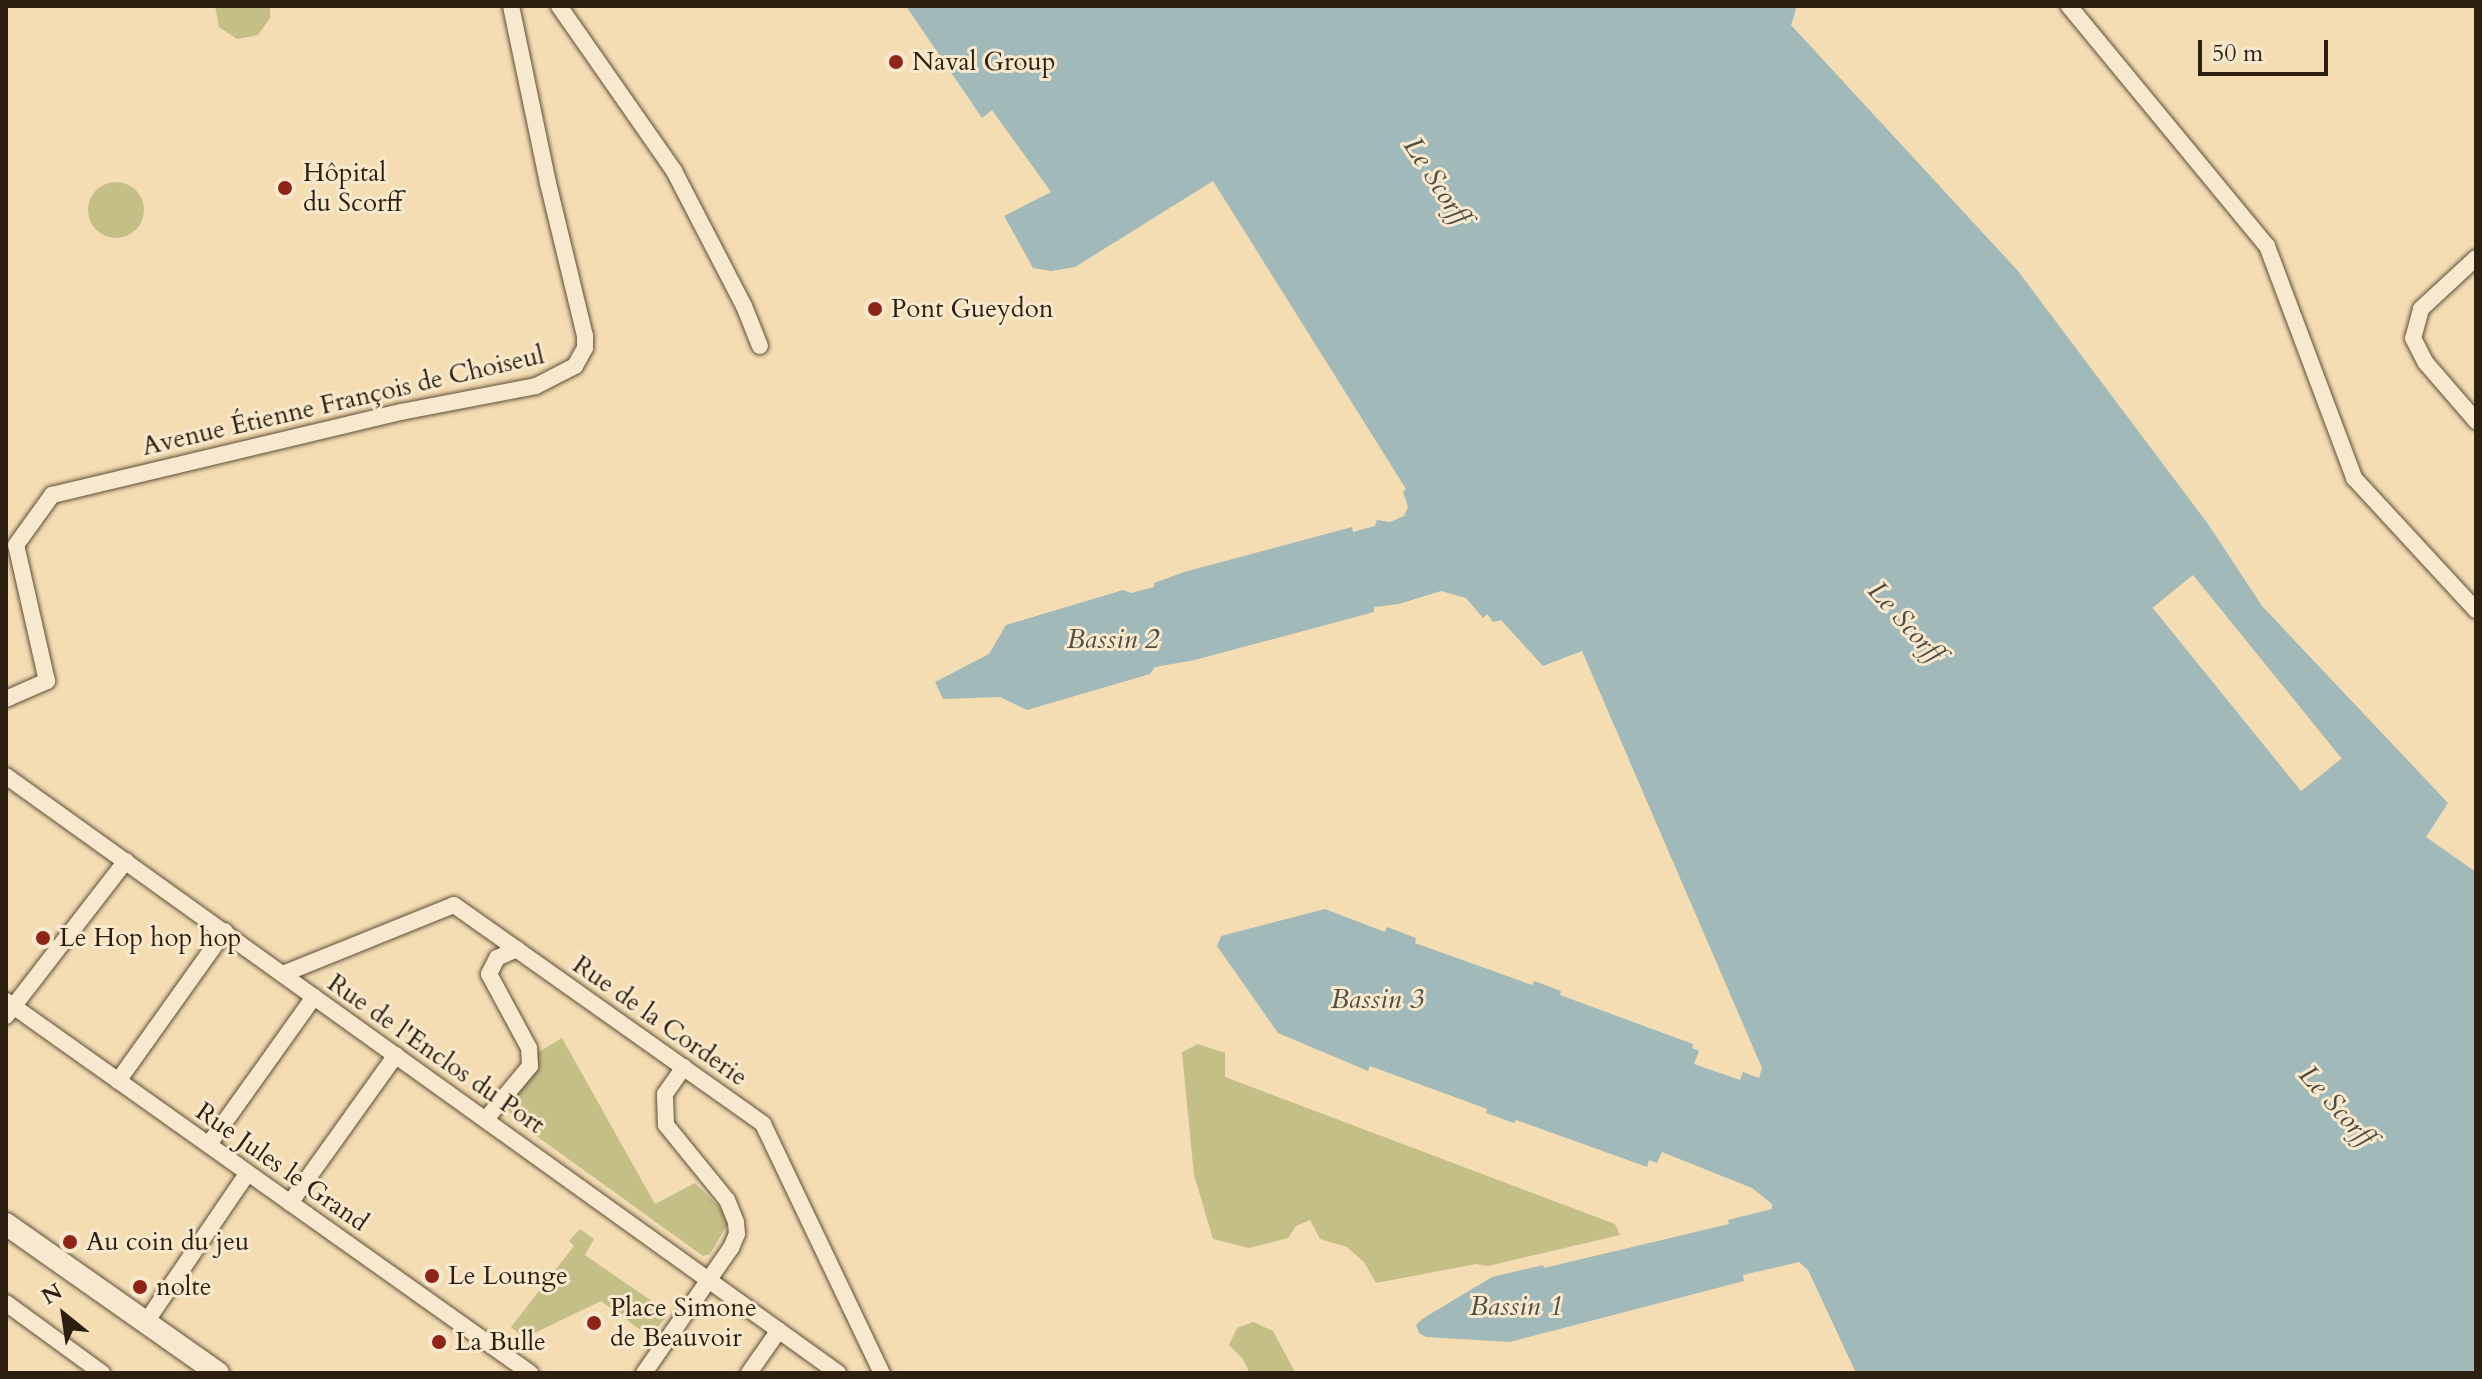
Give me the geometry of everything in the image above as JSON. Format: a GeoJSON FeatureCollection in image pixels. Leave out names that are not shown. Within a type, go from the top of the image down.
{"type":"FeatureCollection","features":[{"type":"Feature","properties":{"kind":"street","name":"Avenue Étienne François de Choiseul"},"geometry":{"type":"LineString","coordinates":[[6,699],[47,681],[16,545],[52,495],[391,415],[536,386],[575,366],[585,348],[585,336],[548,183],[511,6]]}},
{"type":"Feature","properties":{"kind":"street"},"geometry":{"type":"LineString","coordinates":[[559,6],[674,171],[744,306],[760,346]]}},
{"type":"Feature","properties":{"kind":"street"},"geometry":{"type":"LineString","coordinates":[[2069,6],[2267,246],[2354,478],[2476,610]]}},
{"type":"Feature","properties":{"kind":"street"},"geometry":{"type":"LineString","coordinates":[[2476,258],[2421,309],[2413,338],[2426,363],[2476,421]]}},
{"type":"Feature","properties":{"kind":"street","name":"Rue de l'Enclos du Port"},"geometry":{"type":"LineString","coordinates":[[6,776],[838,1373]]}},
{"type":"Feature","properties":{"kind":"street"},"geometry":{"type":"LineString","coordinates":[[8,1008],[126,861]]}},
{"type":"Feature","properties":{"kind":"street","name":"Rue de la Corderie"},"geometry":{"type":"LineString","coordinates":[[283,974],[454,905],[763,1124],[882,1373]]}},
{"type":"Feature","properties":{"kind":"street"},"geometry":{"type":"LineString","coordinates":[[118,1081],[225,931]]}},
{"type":"Feature","properties":{"kind":"street"},"geometry":{"type":"LineString","coordinates":[[486,1119],[530,1066],[529,1048],[489,974],[497,958],[517,949]]}},
{"type":"Feature","properties":{"kind":"street"},"geometry":{"type":"LineString","coordinates":[[209,1144],[314,997]]}},
{"type":"Feature","properties":{"kind":"street","name":"Rue Jules le Grand"},"geometry":{"type":"LineString","coordinates":[[8,1008],[209,1144],[530,1373]]}},
{"type":"Feature","properties":{"kind":"street"},"geometry":{"type":"LineString","coordinates":[[290,1203],[396,1055]]}},
{"type":"Feature","properties":{"kind":"street"},"geometry":{"type":"LineString","coordinates":[[644,1373],[731,1248],[736,1222],[727,1200],[666,1125],[665,1094],[684,1067]]}},
{"type":"Feature","properties":{"kind":"street"},"geometry":{"type":"LineString","coordinates":[[146,1322],[247,1174]]}},
{"type":"Feature","properties":{"kind":"street"},"geometry":{"type":"LineString","coordinates":[[6,1224],[218,1373]]}},
{"type":"Feature","properties":{"kind":"street"},"geometry":{"type":"LineString","coordinates":[[6,1303],[102,1373]]}},
{"type":"Feature","properties":{"kind":"street"},"geometry":{"type":"LineString","coordinates":[[749,1373],[779,1330]]}},
{"type":"Feature","properties":{"kind":"shaded area"},"geometry":{"type":"Polygon","coordinates":[[[215,6],[270,6],[270,18],[258,35],[237,39],[219,27],[215,6]]]}},
{"type":"Feature","properties":{"kind":"shaded area"},"geometry":{"type":"Polygon","coordinates":[[[116,182],[136,190],[144,210],[136,230],[116,238],[96,230],[88,210],[96,190],[116,182]]]}},
{"type":"Feature","properties":{"kind":"shaded area"},"geometry":{"type":"Polygon","coordinates":[[[562,1038],[655,1204],[695,1183],[722,1210],[727,1225],[710,1254],[703,1256],[517,1122],[508,1110],[508,1101],[537,1053],[562,1038]]]}},
{"type":"Feature","properties":{"kind":"shaded area"},"geometry":{"type":"Polygon","coordinates":[[[1198,1044],[1225,1053],[1225,1077],[1615,1224],[1620,1235],[1488,1266],[1476,1264],[1376,1283],[1364,1262],[1347,1247],[1320,1239],[1310,1220],[1296,1226],[1288,1238],[1249,1248],[1213,1239],[1194,1175],[1182,1052],[1198,1044]]]}},
{"type":"Feature","properties":{"kind":"shaded area"},"geometry":{"type":"Polygon","coordinates":[[[580,1229],[594,1239],[585,1255],[669,1313],[650,1337],[601,1301],[524,1338],[511,1327],[574,1246],[569,1241],[580,1229]]]}},
{"type":"Feature","properties":{"kind":"shaded area"},"geometry":{"type":"Polygon","coordinates":[[[1253,1322],[1273,1331],[1295,1372],[1250,1373],[1242,1358],[1229,1345],[1237,1328],[1253,1322]]]}},
{"type":"Feature","properties":{"kind":"water"},"geometry":{"type":"Polygon","coordinates":[[[906,6],[1797,6],[1791,25],[2018,271],[2208,524],[2262,606],[2448,803],[2426,837],[2476,872],[2476,1373],[1856,1373],[1808,1270],[1799,1262],[1743,1275],[1744,1281],[1510,1342],[1426,1337],[1419,1333],[1416,1325],[1422,1319],[1492,1277],[1543,1265],[1544,1268],[1729,1224],[1728,1220],[1772,1209],[1772,1204],[1752,1188],[1662,1152],[1657,1163],[1649,1160],[1647,1167],[1516,1120],[1514,1123],[1486,1113],[1487,1109],[1370,1066],[1368,1071],[1278,1033],[1217,946],[1221,936],[1325,909],[1385,932],[1387,927],[1416,938],[1415,943],[1532,985],[1534,981],[1561,991],[1560,995],[1693,1044],[1692,1048],[1699,1051],[1694,1064],[1740,1080],[1743,1072],[1759,1078],[1762,1068],[1582,651],[1543,666],[1501,620],[1493,622],[1487,614],[1483,618],[1466,598],[1441,591],[1399,604],[1374,607],[1374,612],[1195,660],[1155,667],[1150,674],[1027,710],[1000,697],[943,699],[935,682],[989,654],[1006,625],[1123,590],[1131,593],[1154,587],[1154,583],[1184,572],[1352,527],[1353,532],[1375,526],[1377,520],[1390,522],[1404,516],[1408,507],[1403,492],[1406,489],[1213,181],[1075,267],[1051,271],[1033,268],[1004,216],[1051,192],[992,110],[982,118],[906,6]]]}},
{"type":"Feature","properties":{"kind":"pier"},"geometry":{"type":"Polygon","coordinates":[[[2193,575],[2342,758],[2301,791],[2153,608],[2193,575]]]}},
{"type":"Feature","properties":{"kind":"place","name":"Naval Group"},"geometry":{"type":"Point","coordinates":[896,62]}},
{"type":"Feature","properties":{"kind":"place","name":"Hôpital du Scorff"},"geometry":{"type":"Point","coordinates":[285,188]}},
{"type":"Feature","properties":{"kind":"place","name":"Pont Gueydon"},"geometry":{"type":"Point","coordinates":[875,309]}},
{"type":"Feature","properties":{"kind":"place","name":"Le Hop hop hop"},"geometry":{"type":"Point","coordinates":[43,938]}},
{"type":"Feature","properties":{"kind":"place","name":"Au coin du jeu"},"geometry":{"type":"Point","coordinates":[70,1242]}},
{"type":"Feature","properties":{"kind":"place","name":"Le Lounge"},"geometry":{"type":"Point","coordinates":[432,1276]}},
{"type":"Feature","properties":{"kind":"place","name":"nolte"},"geometry":{"type":"Point","coordinates":[140,1287]}},
{"type":"Feature","properties":{"kind":"place","name":"Place Simone de Beauvoir"},"geometry":{"type":"Point","coordinates":[594,1323]}},
{"type":"Feature","properties":{"kind":"place","name":"La Bulle"},"geometry":{"type":"Point","coordinates":[439,1342]}},
{"type":"Feature","properties":{"kind":"water label","name":"Le Scorff"},"geometry":{"type":"Point","coordinates":[1437,181]}},
{"type":"Feature","properties":{"kind":"water label","name":"Le Scorff"},"geometry":{"type":"Point","coordinates":[1906,622]}},
{"type":"Feature","properties":{"kind":"water label","name":"Bassin 2"},"geometry":{"type":"Point","coordinates":[1113,639]}},
{"type":"Feature","properties":{"kind":"water label","name":"Bassin 3"},"geometry":{"type":"Point","coordinates":[1377,999]}},
{"type":"Feature","properties":{"kind":"water label","name":"Le Scorff"},"geometry":{"type":"Point","coordinates":[2337,1106]}},
{"type":"Feature","properties":{"kind":"water label","name":"Bassin 1"},"geometry":{"type":"Point","coordinates":[1516,1306]}}]}
